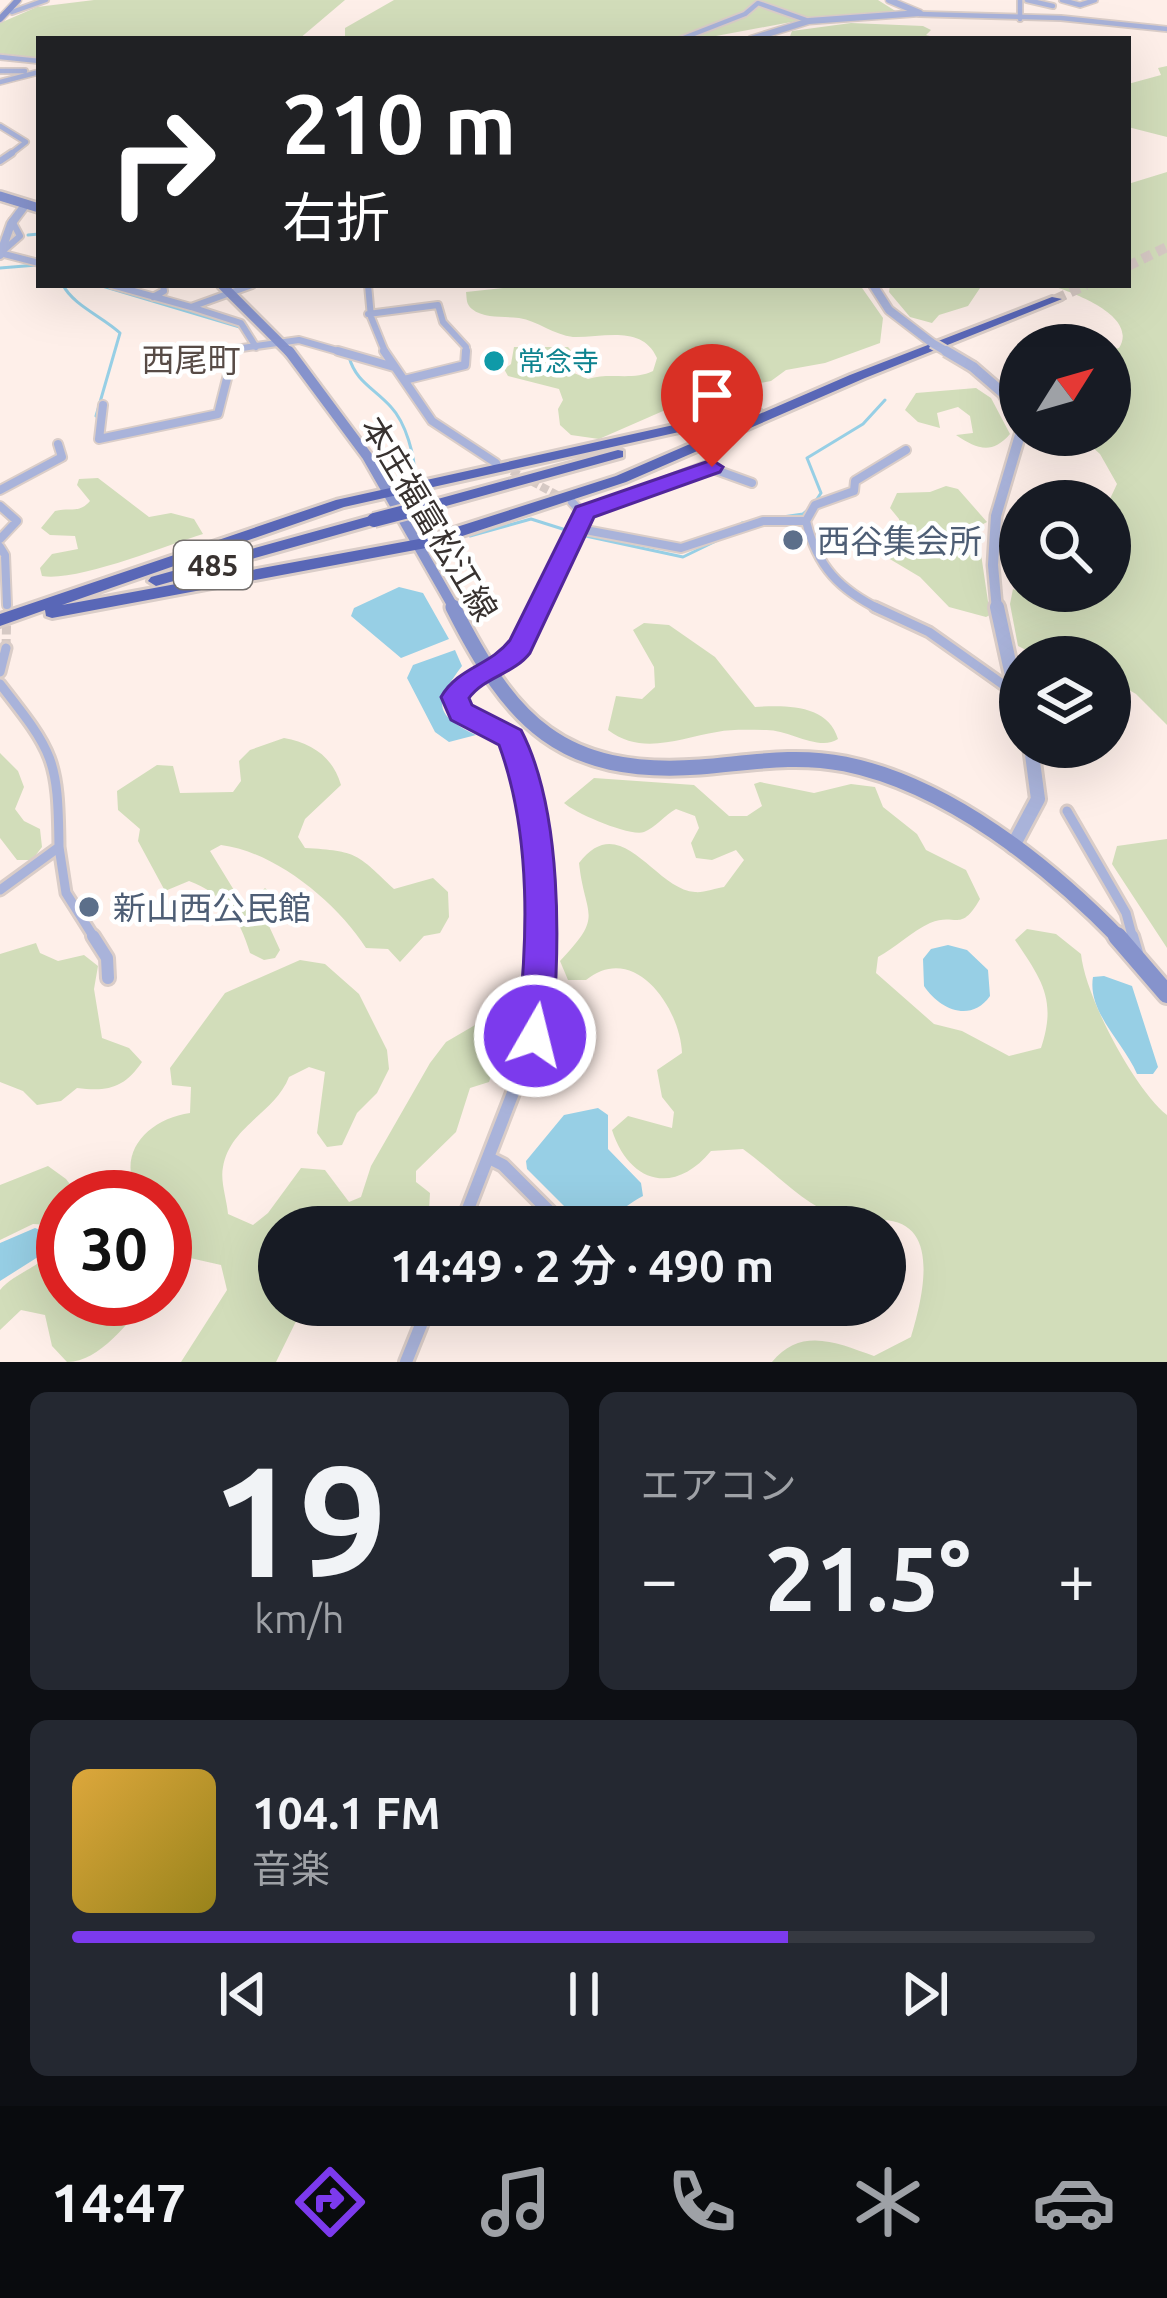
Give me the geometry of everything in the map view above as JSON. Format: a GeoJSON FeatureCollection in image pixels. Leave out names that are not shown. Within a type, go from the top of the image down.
{"type":"FeatureCollection","features":[{"type":"Feature","properties":{"kind":"highway","name":"485"},"geometry":{"type":"LineString","coordinates":[[2,617],[52,612],[573,468],[860,376],[1056,299]]}},
{"type":"Feature","properties":{"kind":"highway"},"geometry":{"type":"LineString","coordinates":[[52,612],[421,544],[603,486],[860,376]]}},
{"type":"Feature","properties":{"kind":"highway"},"geometry":{"type":"LineString","coordinates":[[2,617],[254,530],[389,490],[554,459],[759,410]]}},
{"type":"Feature","properties":{"kind":"main road"},"geometry":{"type":"LineString","coordinates":[[0,19],[13,11],[18,0]]}},
{"type":"Feature","properties":{"kind":"main road"},"geometry":{"type":"LineString","coordinates":[[0,196],[36,207]]}},
{"type":"Feature","properties":{"kind":"main road","name":"本庄福富松江線"},"geometry":{"type":"LineString","coordinates":[[227,289],[279,343],[389,490],[490,672],[527,724],[574,750],[669,769],[798,756],[862,766],[893,777],[1012,846],[1136,953],[1167,994]]}},
{"type":"Feature","properties":{"kind":"street"},"geometry":{"type":"LineString","coordinates":[[0,9],[13,11],[46,0]]}},
{"type":"Feature","properties":{"kind":"street"},"geometry":{"type":"LineString","coordinates":[[890,0],[919,14]]}},
{"type":"Feature","properties":{"kind":"street"},"geometry":{"type":"LineString","coordinates":[[1020,19],[1024,0],[1053,6]]}},
{"type":"Feature","properties":{"kind":"street"},"geometry":{"type":"LineString","coordinates":[[1062,0],[1077,5],[1095,0]]}},
{"type":"Feature","properties":{"kind":"street"},"geometry":{"type":"LineString","coordinates":[[689,36],[745,14],[758,3],[809,21]]}},
{"type":"Feature","properties":{"kind":"street"},"geometry":{"type":"LineString","coordinates":[[761,36],[809,21],[919,14],[1061,18],[1167,29]]}},
{"type":"Feature","properties":{"kind":"street"},"geometry":{"type":"LineString","coordinates":[[0,57],[36,61]]}},
{"type":"Feature","properties":{"kind":"street"},"geometry":{"type":"LineString","coordinates":[[0,70],[36,72]]}},
{"type":"Feature","properties":{"kind":"street"},"geometry":{"type":"LineString","coordinates":[[0,82],[36,72]]}},
{"type":"Feature","properties":{"kind":"street"},"geometry":{"type":"LineString","coordinates":[[22,76],[33,82]]}},
{"type":"Feature","properties":{"kind":"street"},"geometry":{"type":"LineString","coordinates":[[0,126],[26,142],[0,161]]}},
{"type":"Feature","properties":{"kind":"street"},"geometry":{"type":"LineString","coordinates":[[36,196],[12,221],[2,253],[36,262]]}},
{"type":"Feature","properties":{"kind":"street"},"geometry":{"type":"LineString","coordinates":[[118,288],[248,325],[256,334],[256,347]]}},
{"type":"Feature","properties":{"kind":"street"},"geometry":{"type":"LineString","coordinates":[[153,297],[164,288]]}},
{"type":"Feature","properties":{"kind":"street"},"geometry":{"type":"LineString","coordinates":[[368,288],[368,314],[394,367],[435,424],[496,463]]}},
{"type":"Feature","properties":{"kind":"street"},"geometry":{"type":"LineString","coordinates":[[875,288],[898,320],[974,367],[999,389]]}},
{"type":"Feature","properties":{"kind":"street"},"geometry":{"type":"LineString","coordinates":[[191,307],[227,289]]}},
{"type":"Feature","properties":{"kind":"street"},"geometry":{"type":"LineString","coordinates":[[110,301],[123,291]]}},
{"type":"Feature","properties":{"kind":"street"},"geometry":{"type":"LineString","coordinates":[[368,314],[439,305],[443,322],[466,347],[465,365],[404,380]]}},
{"type":"Feature","properties":{"kind":"street"},"geometry":{"type":"LineString","coordinates":[[103,405],[97,437],[101,440],[218,414],[234,350],[279,343],[307,342],[394,367]]}},
{"type":"Feature","properties":{"kind":"street"},"geometry":{"type":"LineString","coordinates":[[0,490],[62,457],[64,449],[58,444]]}},
{"type":"Feature","properties":{"kind":"street"},"geometry":{"type":"LineString","coordinates":[[906,450],[855,481],[854,491],[815,505],[806,520],[812,547],[846,593],[929,632],[999,682]]}},
{"type":"Feature","properties":{"kind":"street"},"geometry":{"type":"LineString","coordinates":[[1006,636],[992,554],[996,511],[1014,456]]}},
{"type":"Feature","properties":{"kind":"street"},"geometry":{"type":"LineString","coordinates":[[584,512],[705,466],[752,483]]}},
{"type":"Feature","properties":{"kind":"street"},"geometry":{"type":"LineString","coordinates":[[572,502],[584,512]]}},
{"type":"Feature","properties":{"kind":"street"},"geometry":{"type":"LineString","coordinates":[[0,506],[17,519],[0,543],[5,555],[2,617]]}},
{"type":"Feature","properties":{"kind":"street"},"geometry":{"type":"LineString","coordinates":[[469,1206],[535,1036],[543,952],[528,783],[519,750],[511,738],[461,712],[456,705],[458,689],[509,661],[521,646],[580,529],[584,512]]}},
{"type":"Feature","properties":{"kind":"street"},"geometry":{"type":"LineString","coordinates":[[580,529],[681,548],[764,520],[806,520]]}},
{"type":"Feature","properties":{"kind":"street"},"geometry":{"type":"LineString","coordinates":[[0,672],[6,648]]}},
{"type":"Feature","properties":{"kind":"street"},"geometry":{"type":"LineString","coordinates":[[0,684],[48,746],[58,785],[66,893],[107,958],[108,978]]}},
{"type":"Feature","properties":{"kind":"street"},"geometry":{"type":"LineString","coordinates":[[1012,846],[1038,799],[1034,768]]}},
{"type":"Feature","properties":{"kind":"street"},"geometry":{"type":"LineString","coordinates":[[1067,811],[1126,913],[1136,953]]}},
{"type":"Feature","properties":{"kind":"street"},"geometry":{"type":"LineString","coordinates":[[0,890],[59,847]]}},
{"type":"Feature","properties":{"kind":"street"},"geometry":{"type":"LineString","coordinates":[[489,1158],[544,1206]]}},
{"type":"Feature","properties":{"kind":"street"},"geometry":{"type":"LineString","coordinates":[[406,1362],[421,1326]]}},
{"type":"Feature","properties":{"kind":"green space"},"geometry":{"type":"Polygon","coordinates":[[[94,0],[345,0],[303,36],[36,36],[36,58],[0,54],[0,23],[37,7],[94,0]]]}},
{"type":"Feature","properties":{"kind":"green space"},"geometry":{"type":"Polygon","coordinates":[[[394,0],[878,0],[897,12],[813,18],[716,36],[345,36],[345,28],[394,0]]]}},
{"type":"Feature","properties":{"kind":"green space"},"geometry":{"type":"Polygon","coordinates":[[[851,23],[931,30],[926,35],[930,36],[790,36],[792,31],[851,23]]]}},
{"type":"Feature","properties":{"kind":"green space"},"geometry":{"type":"Polygon","coordinates":[[[1167,66],[1167,137],[1131,128],[1131,83],[1161,75],[1158,68],[1167,66]]]}},
{"type":"Feature","properties":{"kind":"green space"},"geometry":{"type":"Polygon","coordinates":[[[1167,172],[1167,725],[1131,691],[1131,636],[1016,636],[1012,612],[1131,612],[1131,480],[1115,480],[1101,456],[1131,456],[1131,324],[1118,324],[1101,308],[1058,288],[1131,288],[1131,183],[1167,172]]]}},
{"type":"Feature","properties":{"kind":"green space"},"geometry":{"type":"Polygon","coordinates":[[[503,288],[862,288],[883,318],[880,343],[825,363],[786,370],[771,381],[702,394],[599,439],[571,435],[560,425],[558,409],[563,400],[559,389],[508,376],[504,369],[511,364],[514,347],[568,347],[575,355],[570,362],[574,373],[588,379],[653,371],[657,358],[650,347],[631,337],[566,336],[526,320],[482,314],[472,309],[466,292],[503,288]]]}},
{"type":"Feature","properties":{"kind":"green space"},"geometry":{"type":"Polygon","coordinates":[[[890,288],[980,288],[968,306],[939,315],[932,323],[910,317],[890,288]]]}},
{"type":"Feature","properties":{"kind":"green space"},"geometry":{"type":"Polygon","coordinates":[[[976,388],[991,398],[999,413],[999,444],[978,446],[956,435],[973,433],[970,416],[958,407],[937,413],[940,428],[918,422],[905,410],[916,393],[976,388]]]}},
{"type":"Feature","properties":{"kind":"green space"},"geometry":{"type":"Polygon","coordinates":[[[98,478],[149,517],[171,513],[194,519],[203,534],[98,569],[42,576],[40,568],[52,554],[78,549],[75,536],[50,535],[41,528],[55,511],[86,505],[90,501],[77,485],[79,479],[98,478]]]}},
{"type":"Feature","properties":{"kind":"green space"},"geometry":{"type":"Polygon","coordinates":[[[946,486],[958,489],[987,522],[970,531],[971,545],[981,554],[990,615],[986,617],[949,607],[920,577],[883,555],[885,546],[901,533],[899,519],[890,508],[897,493],[930,492],[946,486]]]}},
{"type":"Feature","properties":{"kind":"green space"},"geometry":{"type":"Polygon","coordinates":[[[644,623],[669,625],[715,657],[755,707],[792,707],[815,713],[833,727],[838,739],[822,743],[774,731],[747,730],[648,744],[621,738],[608,730],[616,696],[642,699],[655,687],[654,667],[633,630],[644,623]]]}},
{"type":"Feature","properties":{"kind":"green space"},"geometry":{"type":"Polygon","coordinates":[[[284,738],[320,753],[341,785],[305,819],[298,837],[305,848],[356,856],[394,889],[433,878],[448,892],[449,917],[440,933],[424,936],[400,962],[388,949],[366,948],[338,913],[303,882],[263,858],[221,845],[210,851],[240,900],[249,903],[265,888],[276,897],[269,926],[280,950],[275,958],[264,960],[250,953],[235,918],[221,900],[189,881],[165,891],[138,841],[140,829],[118,810],[117,791],[157,765],[173,766],[180,793],[233,792],[241,781],[239,761],[250,750],[284,738]]]}},
{"type":"Feature","properties":{"kind":"green space"},"geometry":{"type":"Polygon","coordinates":[[[0,753],[18,771],[24,787],[15,809],[24,821],[40,829],[42,847],[32,860],[17,860],[0,838],[0,753]]]}},
{"type":"Feature","properties":{"kind":"green space"},"geometry":{"type":"Polygon","coordinates":[[[594,778],[694,785],[729,816],[747,816],[762,806],[754,784],[760,782],[814,793],[851,784],[875,787],[883,807],[917,834],[926,850],[966,870],[980,899],[962,919],[930,923],[878,957],[876,973],[934,1024],[962,1031],[1009,1056],[1041,1048],[1047,1016],[1039,979],[1015,940],[1027,929],[1056,934],[1081,954],[1091,993],[1113,1040],[1140,1085],[1167,1115],[1167,1362],[772,1362],[795,1344],[808,1341],[834,1343],[874,1356],[911,1337],[924,1266],[921,1248],[906,1228],[906,1206],[816,1206],[743,1149],[711,1151],[697,1165],[668,1178],[641,1172],[629,1162],[612,1130],[628,1116],[672,1128],[674,1112],[662,1097],[657,1070],[682,1053],[679,1035],[663,999],[637,974],[621,968],[604,970],[586,980],[568,980],[560,961],[583,934],[589,915],[579,863],[594,848],[623,847],[680,888],[698,892],[724,887],[744,860],[736,850],[712,860],[696,858],[691,843],[699,828],[695,816],[676,809],[637,833],[603,823],[564,803],[594,778]]]}},
{"type":"Feature","properties":{"kind":"green space"},"geometry":{"type":"Polygon","coordinates":[[[1167,839],[1167,948],[1112,864],[1117,846],[1167,839]]]}},
{"type":"Feature","properties":{"kind":"green space"},"geometry":{"type":"Polygon","coordinates":[[[36,943],[40,953],[58,961],[84,955],[98,966],[94,989],[102,1038],[129,1048],[142,1062],[122,1083],[77,1088],[61,1101],[37,1105],[23,1091],[0,1082],[0,954],[36,943]]]}},
{"type":"Feature","properties":{"kind":"green space"},"geometry":{"type":"Polygon","coordinates":[[[300,960],[325,964],[359,994],[387,1050],[389,1069],[377,1093],[357,1113],[342,1145],[327,1147],[317,1133],[325,1072],[309,1067],[289,1077],[227,1153],[223,1184],[228,1214],[253,1225],[258,1221],[258,1326],[294,1326],[276,1362],[181,1362],[227,1290],[221,1265],[192,1258],[192,1170],[131,1167],[139,1141],[149,1131],[190,1113],[191,1087],[172,1085],[170,1068],[225,993],[300,960]]]}},
{"type":"Feature","properties":{"kind":"green space"},"geometry":{"type":"Polygon","coordinates":[[[494,1014],[509,1021],[509,1033],[487,1049],[495,1063],[489,1082],[470,1088],[456,1132],[416,1171],[416,1182],[430,1193],[429,1206],[273,1206],[301,1168],[325,1170],[349,1202],[361,1197],[371,1166],[430,1063],[446,1042],[494,1014]]]}},
{"type":"Feature","properties":{"kind":"green space"},"geometry":{"type":"Polygon","coordinates":[[[36,1171],[36,1224],[0,1240],[0,1185],[36,1171]]]}},
{"type":"Feature","properties":{"kind":"green space"},"geometry":{"type":"Polygon","coordinates":[[[36,1265],[36,1313],[21,1310],[0,1330],[0,1290],[36,1265]]]}},
{"type":"Feature","properties":{"kind":"green space"},"geometry":{"type":"Polygon","coordinates":[[[47,1326],[125,1326],[102,1348],[79,1360],[67,1362],[52,1346],[47,1326]]]}},
{"type":"Feature","properties":{"kind":"water"},"geometry":{"type":"Polygon","coordinates":[[[399,587],[423,593],[449,639],[401,658],[351,616],[354,608],[399,587]]]}},
{"type":"Feature","properties":{"kind":"water"},"geometry":{"type":"Polygon","coordinates":[[[455,650],[462,666],[446,689],[442,706],[452,721],[476,735],[449,742],[435,732],[407,678],[413,665],[455,650]]]}},
{"type":"Feature","properties":{"kind":"water"},"geometry":{"type":"Polygon","coordinates":[[[948,945],[967,950],[988,970],[990,996],[974,1009],[947,1007],[924,986],[923,959],[931,949],[948,945]]]}},
{"type":"Feature","properties":{"kind":"water"},"geometry":{"type":"Polygon","coordinates":[[[1093,977],[1132,986],[1158,1067],[1153,1074],[1137,1074],[1101,1015],[1093,977]]]}},
{"type":"Feature","properties":{"kind":"water"},"geometry":{"type":"Polygon","coordinates":[[[598,1108],[608,1115],[608,1149],[641,1183],[643,1196],[628,1206],[564,1206],[527,1169],[526,1161],[564,1115],[598,1108]]]}},
{"type":"Feature","properties":{"kind":"water"},"geometry":{"type":"Polygon","coordinates":[[[36,1228],[36,1258],[0,1281],[0,1243],[36,1228]]]}},
{"type":"Feature","properties":{"kind":"waterway"},"geometry":{"type":"LineString","coordinates":[[28,235],[36,234]]}},
{"type":"Feature","properties":{"kind":"waterway"},"geometry":{"type":"LineString","coordinates":[[0,268],[36,265]]}},
{"type":"Feature","properties":{"kind":"waterway"},"geometry":{"type":"LineString","coordinates":[[65,288],[120,333],[96,416]]}},
{"type":"Feature","properties":{"kind":"waterway"},"geometry":{"type":"LineString","coordinates":[[109,288],[243,328]]}},
{"type":"Feature","properties":{"kind":"waterway"},"geometry":{"type":"LineString","coordinates":[[349,357],[361,379],[401,422],[415,478]]}},
{"type":"Feature","properties":{"kind":"waterway"},"geometry":{"type":"LineString","coordinates":[[815,502],[821,493],[807,458],[863,424],[885,400]]}},
{"type":"Feature","properties":{"kind":"waterway"},"geometry":{"type":"LineString","coordinates":[[742,523],[803,514],[809,509]]}},
{"type":"Feature","properties":{"kind":"waterway"},"geometry":{"type":"LineString","coordinates":[[424,511],[432,525]]}},
{"type":"Feature","properties":{"kind":"waterway"},"geometry":{"type":"LineString","coordinates":[[470,536],[531,519],[569,531]]}},
{"type":"Feature","properties":{"kind":"waterway"},"geometry":{"type":"LineString","coordinates":[[581,535],[683,557],[718,540]]}},
{"type":"Feature","properties":{"kind":"tunnel"},"geometry":{"type":"LineString","coordinates":[[1131,265],[1167,247]]}},
{"type":"Feature","properties":{"kind":"tunnel"},"geometry":{"type":"LineString","coordinates":[[1056,299],[1080,288]]}},
{"type":"Feature","properties":{"kind":"tunnel"},"geometry":{"type":"LineString","coordinates":[[502,466],[567,500]]}},
{"type":"Feature","properties":{"kind":"tunnel"},"geometry":{"type":"LineString","coordinates":[[6,648],[7,607]]}},
{"type":"Feature","properties":{"kind":"place","name":"常念寺"},"geometry":{"type":"Point","coordinates":[494,361]}},
{"type":"Feature","properties":{"kind":"place","name":"西谷集会所"},"geometry":{"type":"Point","coordinates":[793,540]}},
{"type":"Feature","properties":{"kind":"place","name":"新山西公民館"},"geometry":{"type":"Point","coordinates":[89,907]}},
{"type":"Feature","properties":{"kind":"district","name":"西尾町"},"geometry":{"type":"Point","coordinates":[191,359]}},
{"type":"Feature","properties":{"kind":"route"},"geometry":{"type":"LineString","coordinates":[[535,1036],[543,952],[528,783],[511,738],[461,712],[455,697],[466,682],[509,661],[521,646],[580,529],[584,512],[712,467]]}}]}
